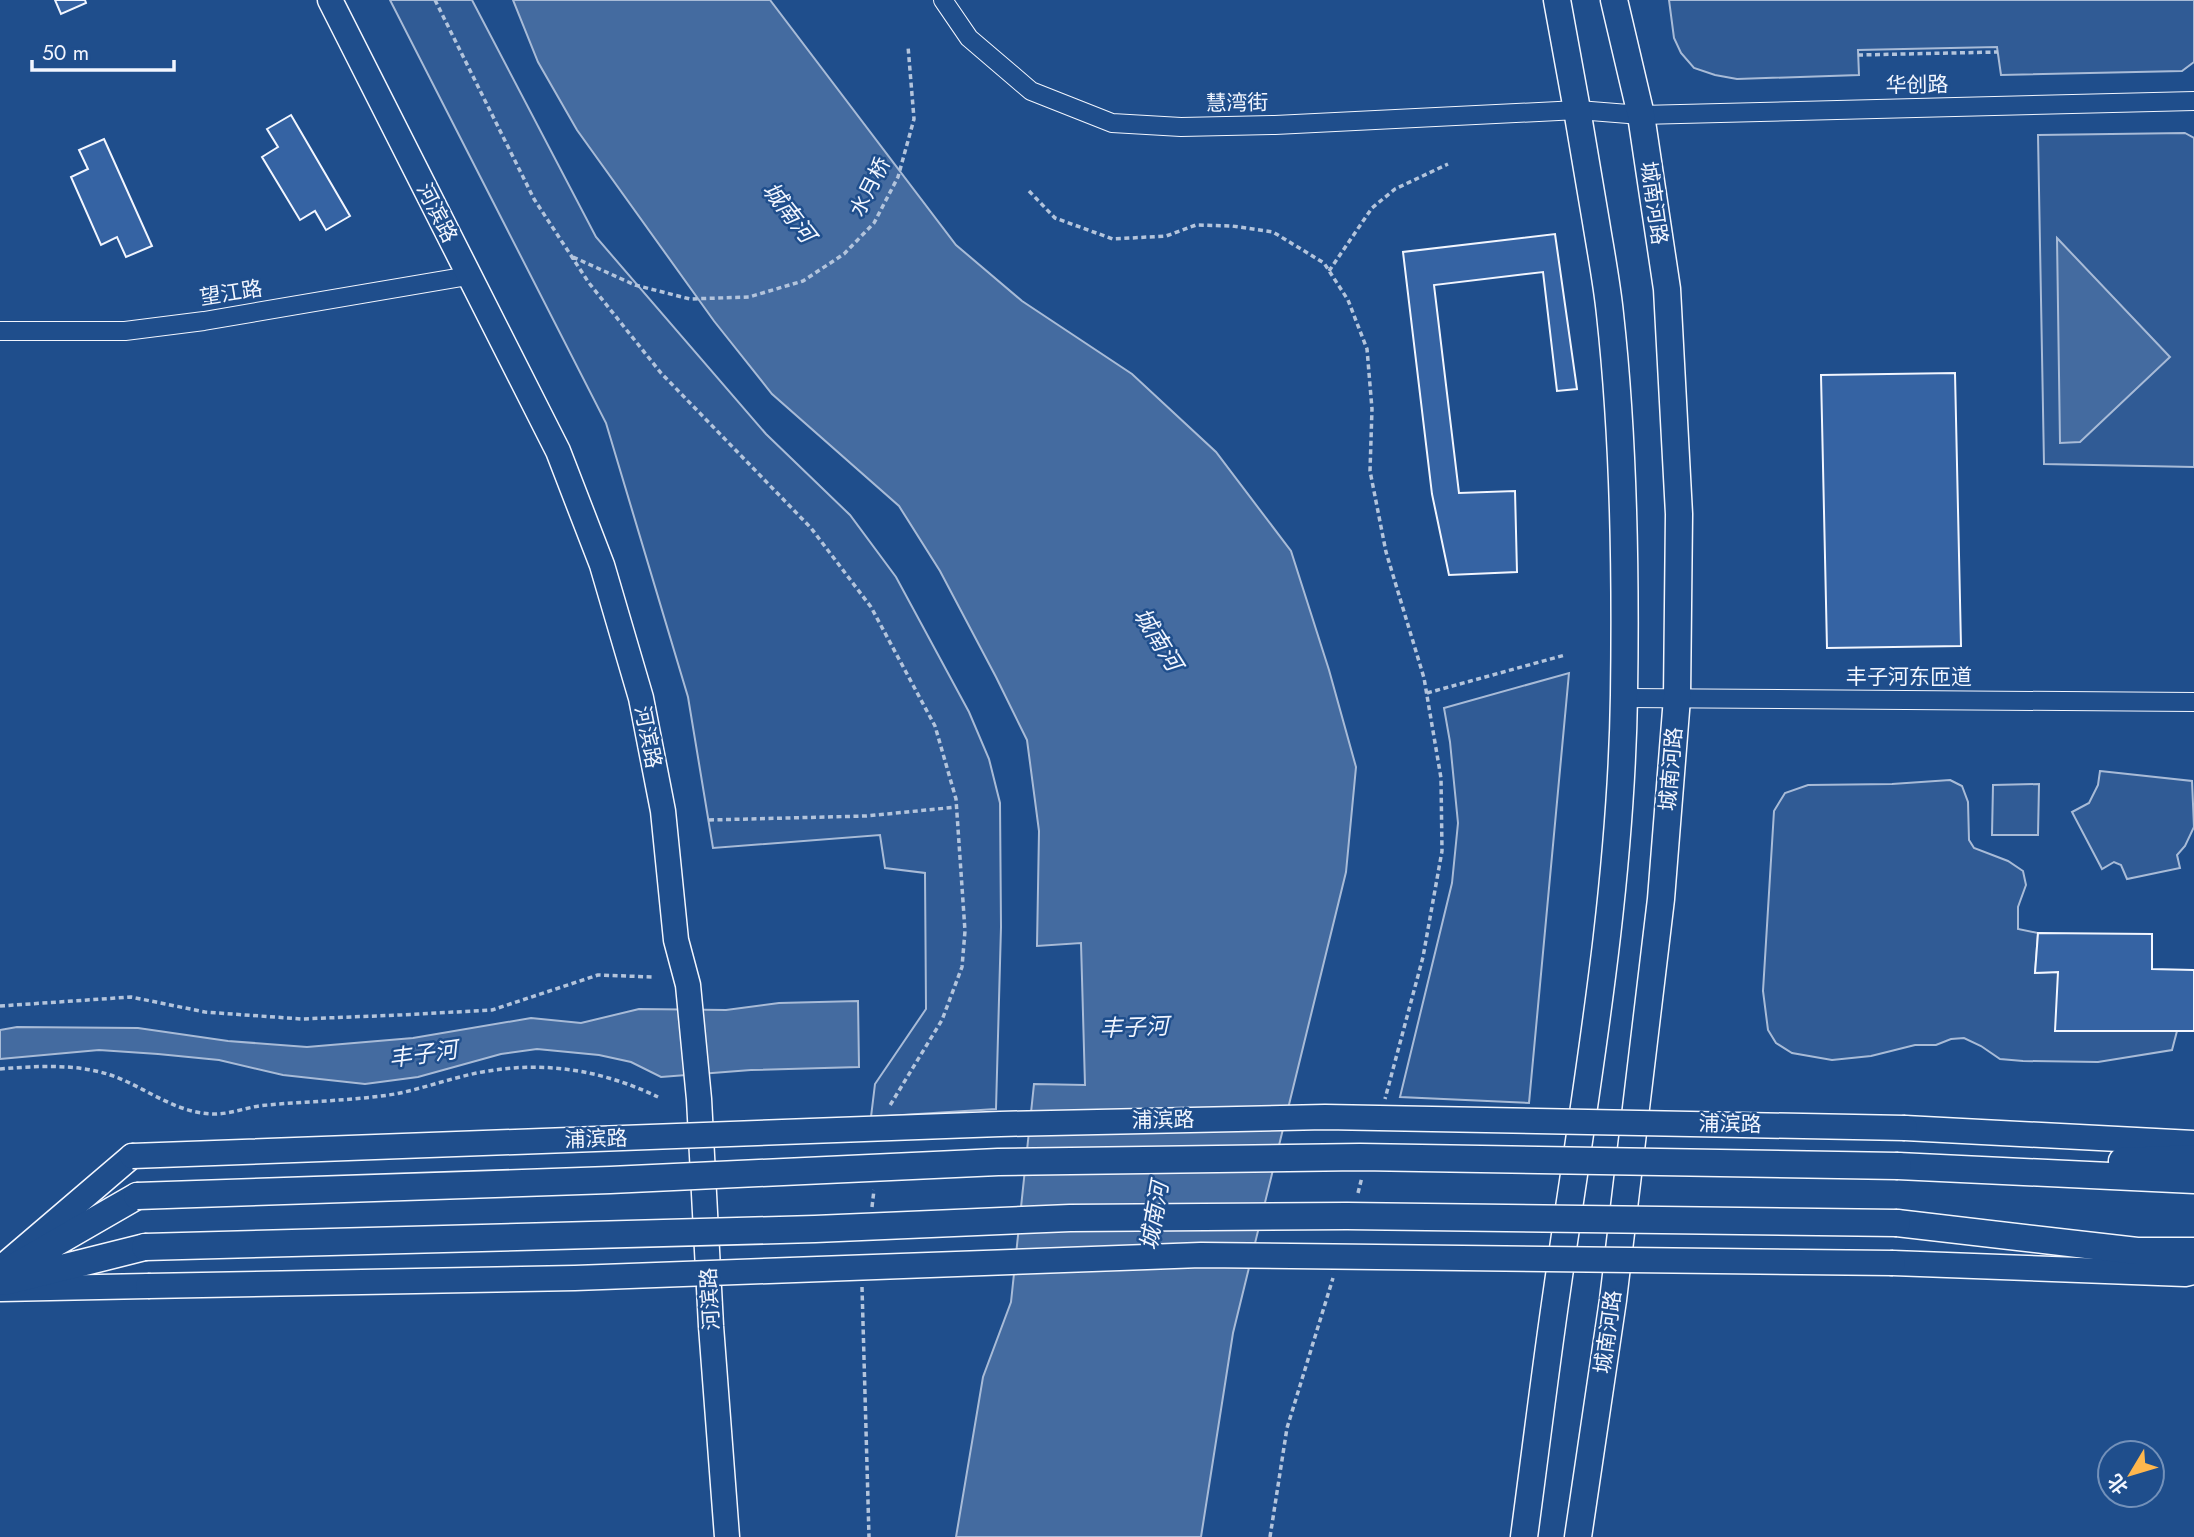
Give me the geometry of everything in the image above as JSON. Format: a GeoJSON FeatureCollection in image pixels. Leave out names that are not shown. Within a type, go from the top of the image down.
{"type":"FeatureCollection","features":[{"type":"Feature","properties":{"kind":"main road"},"geometry":{"type":"LineString","coordinates":[[1524,1537],[1556,1291],[1585,1108],[1604,961],[1616,846],[1624,698],[1623,523],[1610,312],[1578,110],[1557,0]]}},
{"type":"Feature","properties":{"kind":"main road","name":"城南河路"},"geometry":{"type":"LineString","coordinates":[[1578,1537],[1613,1300],[1661,900],[1677,698],[1679,514],[1667,289],[1641,114],[1614,0]]}},
{"type":"Feature","properties":{"kind":"main road","name":"浦滨路"},"geometry":{"type":"LineString","coordinates":[[0,1275],[137,1196],[610,1180],[998,1161],[1360,1157],[1898,1166],[2194,1181]]}},
{"type":"Feature","properties":{"kind":"main road"},"geometry":{"type":"LineString","coordinates":[[1898,1166],[2194,1158]]}},
{"type":"Feature","properties":{"kind":"main road"},"geometry":{"type":"LineString","coordinates":[[0,1283],[145,1247],[802,1229],[1070,1218],[1347,1216],[1897,1223],[2137,1251],[2194,1251]]}},
{"type":"Feature","properties":{"kind":"street","name":"河滨路"},"geometry":{"type":"LineString","coordinates":[[330,0],[558,451],[602,565],[643,711],[663,811],[676,940],[688,985],[699,1099],[711,1326],[727,1537]]}},
{"type":"Feature","properties":{"kind":"street","name":"慧湾街"},"geometry":{"type":"LineString","coordinates":[[943,0],[969,38],[1031,91],[1112,123],[1181,127],[1578,110],[1641,114]]}},
{"type":"Feature","properties":{"kind":"street","name":"华创路"},"geometry":{"type":"LineString","coordinates":[[1641,114],[2194,101]]}},
{"type":"Feature","properties":{"kind":"street","name":"望江路"},"geometry":{"type":"LineString","coordinates":[[0,331],[125,331],[204,321],[468,276]]}},
{"type":"Feature","properties":{"kind":"street","name":"丰子河东匝道"},"geometry":{"type":"LineString","coordinates":[[1624,698],[2194,702]]}},
{"type":"Feature","properties":{"kind":"street","name":"浦滨路"},"geometry":{"type":"LineString","coordinates":[[0,1269],[132,1156],[999,1124],[1325,1117],[1905,1128],[2194,1143]]}},
{"type":"Feature","properties":{"kind":"street"},"geometry":{"type":"LineString","coordinates":[[0,1289],[575,1278],[1201,1255],[1893,1262],[2185,1274],[2194,1272]]}},
{"type":"Feature","properties":{"kind":"path"},"geometry":{"type":"LineString","coordinates":[[435,0],[534,200],[589,283],[661,373],[811,528],[872,607],[935,726],[957,807],[965,931],[962,967],[942,1020],[884,1115]]}},
{"type":"Feature","properties":{"kind":"path","name":"水月桥"},"geometry":{"type":"LineString","coordinates":[[571,256],[635,285],[690,299],[750,297],[803,281],[844,254],[874,223],[898,177],[914,119],[908,46]]}},
{"type":"Feature","properties":{"kind":"path"},"geometry":{"type":"LineString","coordinates":[[1858,55],[1998,52]]}},
{"type":"Feature","properties":{"kind":"path"},"geometry":{"type":"LineString","coordinates":[[1329,271],[1372,208],[1395,190],[1448,164]]}},
{"type":"Feature","properties":{"kind":"path"},"geometry":{"type":"LineString","coordinates":[[1029,191],[1055,218],[1113,239],[1166,236],[1196,225],[1232,226],[1273,232],[1324,263],[1348,300],[1367,349],[1372,409],[1370,471],[1386,552],[1424,678],[1441,778],[1442,851],[1423,957],[1384,1102]]}},
{"type":"Feature","properties":{"kind":"path"},"geometry":{"type":"LineString","coordinates":[[1427,693],[1565,655]]}},
{"type":"Feature","properties":{"kind":"path"},"geometry":{"type":"LineString","coordinates":[[709,820],[866,816],[957,807]]}},
{"type":"Feature","properties":{"kind":"path"},"geometry":{"type":"LineString","coordinates":[[0,1006],[131,997],[205,1012],[302,1019],[400,1015],[492,1010],[598,975],[652,977]]}},
{"type":"Feature","properties":{"kind":"path"},"geometry":{"type":"LineString","coordinates":[[0,1069],[68,1067],[114,1076],[188,1111],[216,1114],[264,1105],[353,1100],[396,1094],[487,1071],[546,1066],[583,1071],[627,1082],[658,1097]]}},
{"type":"Feature","properties":{"kind":"path"},"geometry":{"type":"LineString","coordinates":[[1357,1195],[1365,1169]]}},
{"type":"Feature","properties":{"kind":"path"},"geometry":{"type":"LineString","coordinates":[[872,1210],[875,1183]]}},
{"type":"Feature","properties":{"kind":"path"},"geometry":{"type":"LineString","coordinates":[[1270,1537],[1287,1428],[1334,1275]]}},
{"type":"Feature","properties":{"kind":"path"},"geometry":{"type":"LineString","coordinates":[[863,1278],[861,1292],[869,1537]]}},
{"type":"Feature","properties":{"kind":"shaded area"},"geometry":{"type":"Polygon","coordinates":[[[390,0],[472,0],[596,237],[766,434],[850,515],[896,577],[969,712],[989,759],[1000,803],[1001,927],[996,1109],[871,1117],[875,1084],[926,1009],[925,873],[885,868],[880,835],[713,848],[688,697],[606,423],[390,0]]]}},
{"type":"Feature","properties":{"kind":"shaded area"},"geometry":{"type":"Polygon","coordinates":[[[1669,0],[2194,0],[2194,62],[2182,71],[2001,75],[1997,47],[1858,50],[1859,75],[1737,79],[1694,68],[1681,53],[1674,38],[1669,0]]]}},
{"type":"Feature","properties":{"kind":"shaded area"},"geometry":{"type":"Polygon","coordinates":[[[2185,133],[2194,138],[2194,467],[2044,464],[2038,135],[2185,133]]]}},
{"type":"Feature","properties":{"kind":"shaded area"},"geometry":{"type":"Polygon","coordinates":[[[1569,673],[1529,1103],[1400,1097],[1452,883],[1458,823],[1444,708],[1569,673]]]}},
{"type":"Feature","properties":{"kind":"shaded area"},"geometry":{"type":"Polygon","coordinates":[[[2100,771],[2192,781],[2194,827],[2185,846],[2177,855],[2180,868],[2127,879],[2121,865],[2114,862],[2102,869],[2072,812],[2089,803],[2098,785],[2100,771]]]}},
{"type":"Feature","properties":{"kind":"shaded area"},"geometry":{"type":"Polygon","coordinates":[[[1950,780],[1962,786],[1968,802],[1969,840],[1974,848],[2008,861],[2023,871],[2026,885],[2018,907],[2018,929],[2038,933],[2035,973],[2058,972],[2177,1031],[2172,1050],[2098,1062],[2023,1061],[2000,1059],[1964,1038],[1951,1039],[1936,1045],[1915,1045],[1871,1056],[1832,1060],[1792,1053],[1776,1043],[1768,1030],[1763,991],[1774,811],[1785,793],[1808,785],[1950,780]]]}},
{"type":"Feature","properties":{"kind":"shaded area"},"geometry":{"type":"Polygon","coordinates":[[[2039,784],[2038,835],[1992,835],[1993,785],[2039,784]]]}},
{"type":"Feature","properties":{"kind":"water"},"geometry":{"type":"Polygon","coordinates":[[[513,0],[770,0],[956,245],[1022,301],[1132,374],[1216,452],[1291,551],[1356,767],[1346,872],[1233,1333],[1201,1537],[956,1537],[983,1377],[1011,1302],[1034,1084],[1085,1085],[1081,943],[1037,946],[1039,831],[1027,740],[940,571],[899,506],[772,394],[714,321],[577,130],[538,62],[513,0]]]}},
{"type":"Feature","properties":{"kind":"water"},"geometry":{"type":"Polygon","coordinates":[[[2057,238],[2170,357],[2080,442],[2060,443],[2057,238]]]}},
{"type":"Feature","properties":{"kind":"water","name":"丰子河"},"geometry":{"type":"Polygon","coordinates":[[[858,1001],[859,1067],[751,1070],[661,1077],[631,1062],[599,1055],[537,1049],[501,1054],[418,1077],[365,1084],[283,1075],[219,1060],[158,1054],[99,1050],[0,1059],[0,1030],[17,1027],[138,1028],[228,1041],[307,1047],[413,1038],[531,1018],[581,1023],[639,1009],[726,1010],[779,1003],[858,1001]]]}},
{"type":"Feature","properties":{"kind":"building"},"geometry":{"type":"Polygon","coordinates":[[[55,0],[85,0],[86,3],[61,14],[55,0]]]}},
{"type":"Feature","properties":{"kind":"building"},"geometry":{"type":"Polygon","coordinates":[[[291,115],[350,216],[326,230],[315,211],[300,220],[262,157],[278,147],[267,129],[291,115]]]}},
{"type":"Feature","properties":{"kind":"building"},"geometry":{"type":"Polygon","coordinates":[[[104,139],[152,246],[126,257],[117,237],[101,245],[71,177],[88,169],[79,150],[104,139]]]}},
{"type":"Feature","properties":{"kind":"building"},"geometry":{"type":"Polygon","coordinates":[[[1555,234],[1577,389],[1557,391],[1543,272],[1434,285],[1459,493],[1515,491],[1517,572],[1449,575],[1432,494],[1403,252],[1555,234]]]}},
{"type":"Feature","properties":{"kind":"building"},"geometry":{"type":"Polygon","coordinates":[[[1955,373],[1961,646],[1827,648],[1821,375],[1955,373]]]}},
{"type":"Feature","properties":{"kind":"building"},"geometry":{"type":"Polygon","coordinates":[[[2038,933],[2152,934],[2152,969],[2194,970],[2194,1031],[2055,1031],[2058,972],[2035,973],[2038,933]]]}},
{"type":"Feature","properties":{"kind":"water label","name":"城南河"},"geometry":{"type":"Point","coordinates":[789,212]}},
{"type":"Feature","properties":{"kind":"water label","name":"城南河"},"geometry":{"type":"Point","coordinates":[1158,639]}},
{"type":"Feature","properties":{"kind":"water label","name":"城南河"},"geometry":{"type":"Point","coordinates":[1154,1216]}}]}
